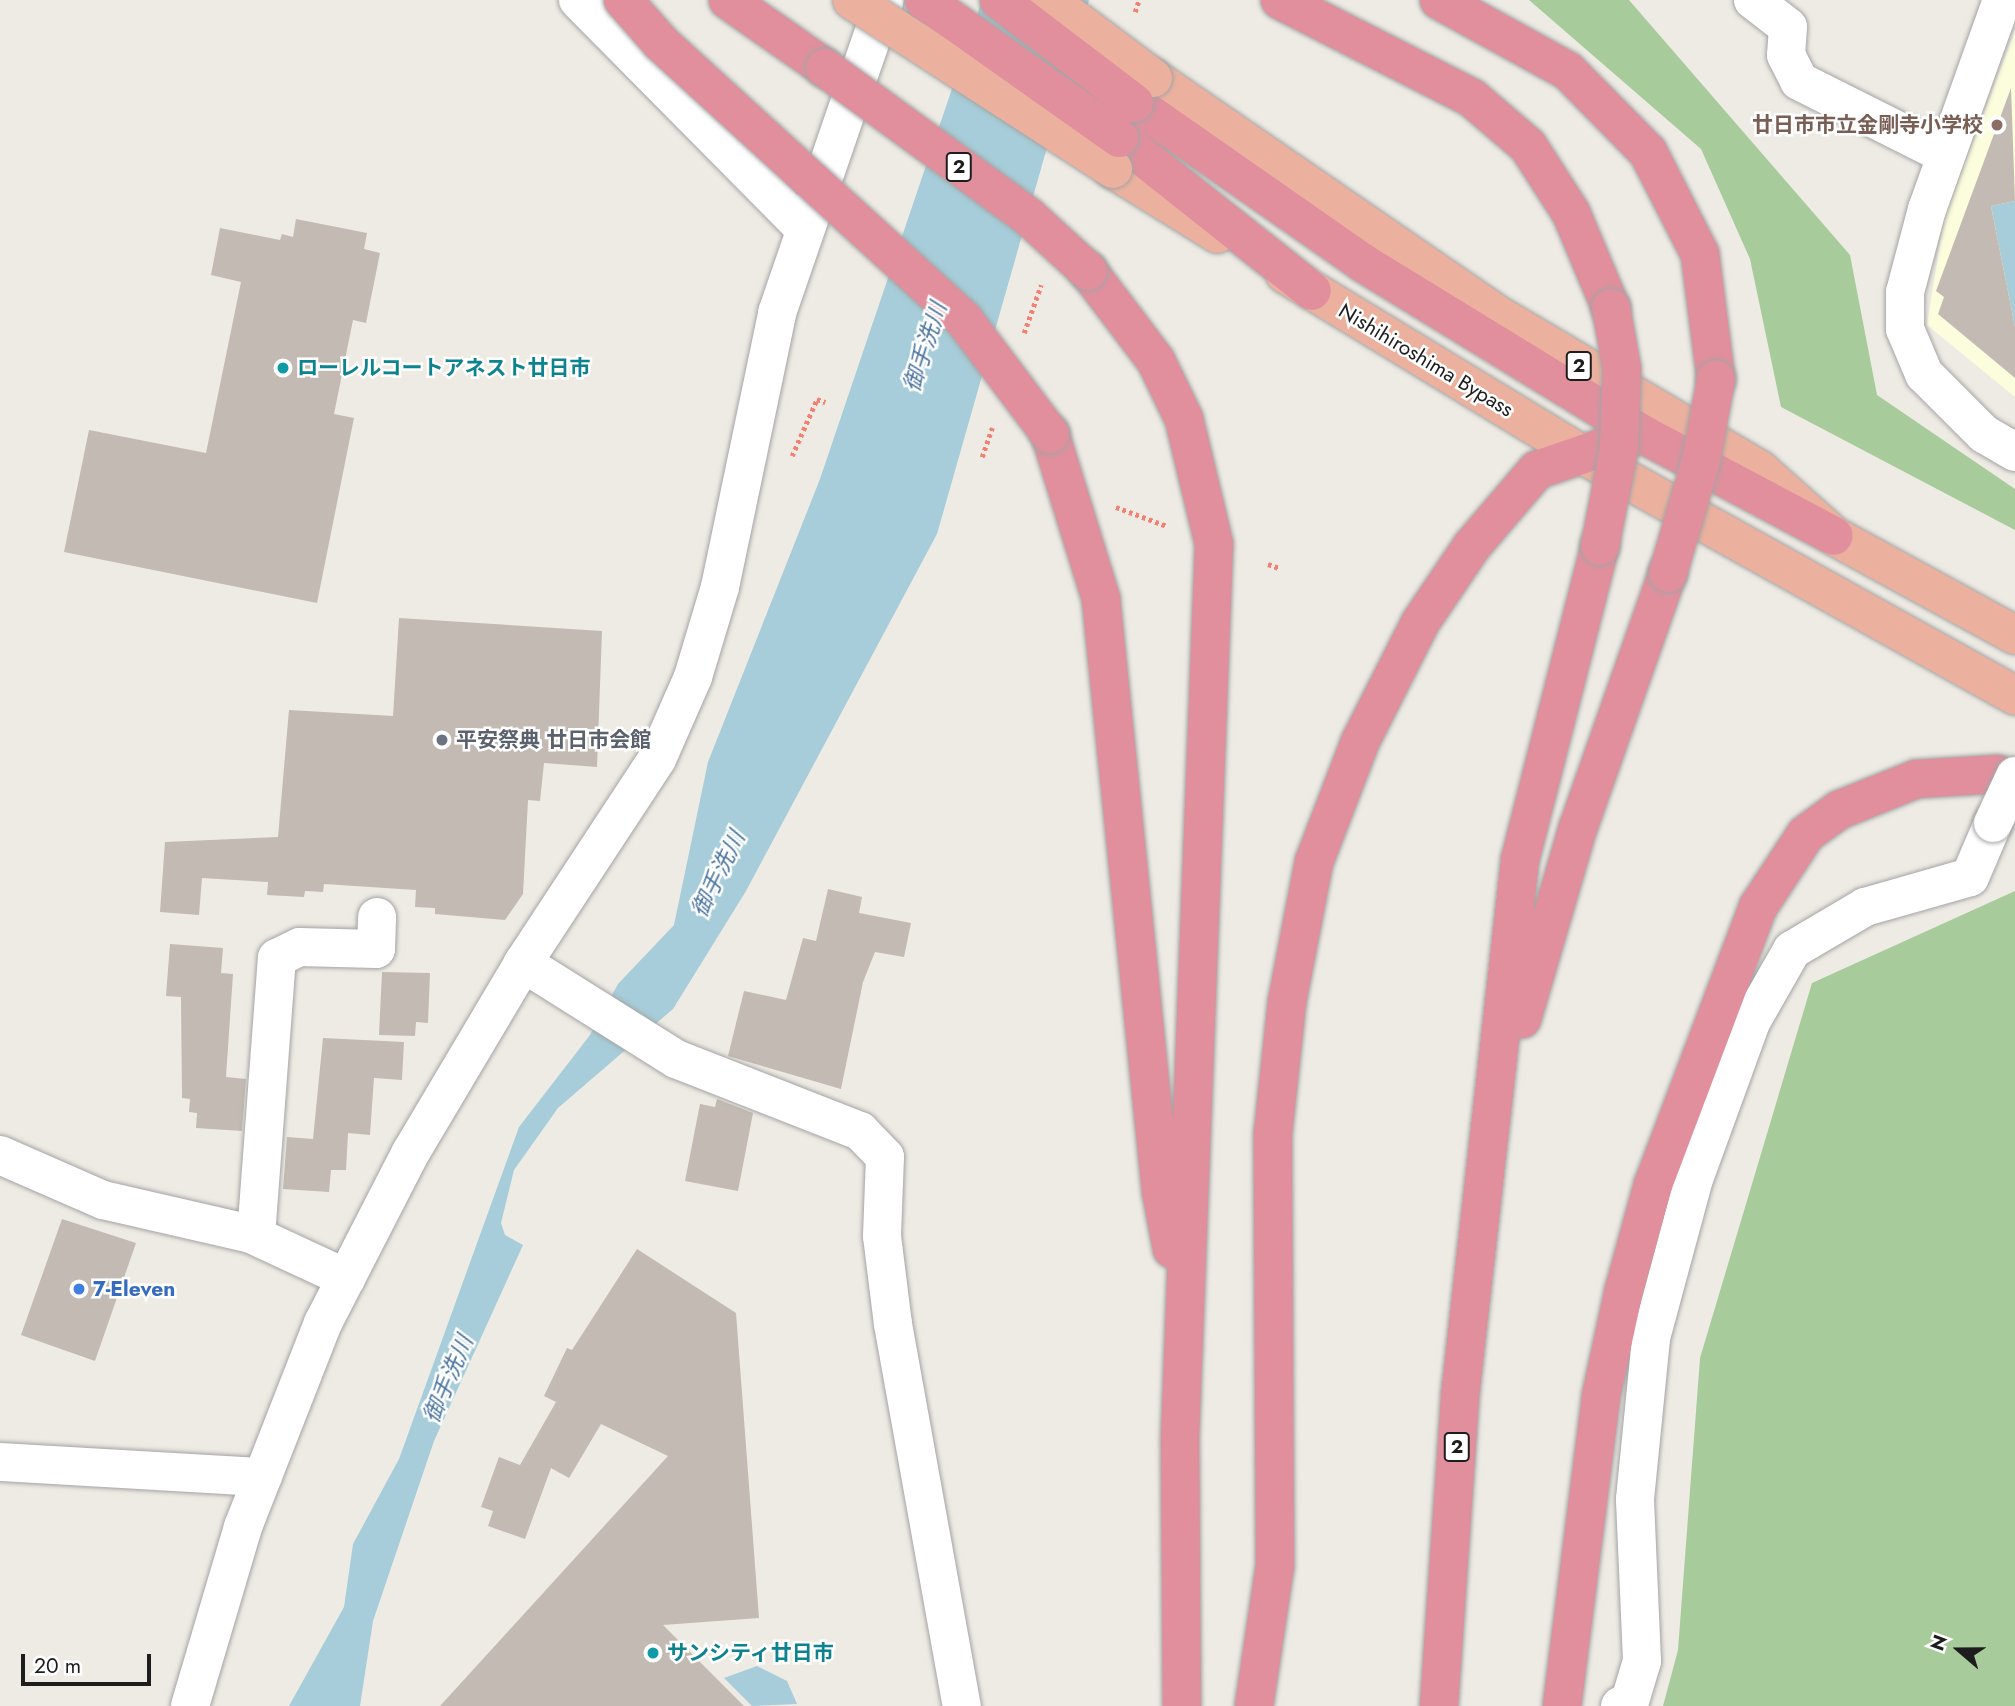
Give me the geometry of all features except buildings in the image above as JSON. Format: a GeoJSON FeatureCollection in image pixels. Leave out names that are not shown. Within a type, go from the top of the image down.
{"type":"FeatureCollection","features":[{"type":"Feature","properties":{"kind":"highway"},"geometry":{"type":"LineString","coordinates":[[623,0],[661,43],[964,320],[1050,434],[1101,599],[1161,1191],[1184,1306]]}},
{"type":"Feature","properties":{"kind":"highway","name":"2"},"geometry":{"type":"LineString","coordinates":[[728,0],[1028,217],[1088,271],[1156,361],[1184,419],[1214,544],[1184,1306],[1182,1706]]}},
{"type":"Feature","properties":{"kind":"highway"},"geometry":{"type":"LineString","coordinates":[[852,0],[1116,153]]}},
{"type":"Feature","properties":{"kind":"highway"},"geometry":{"type":"LineString","coordinates":[[924,0],[1116,153]]}},
{"type":"Feature","properties":{"kind":"highway","name":"2"},"geometry":{"type":"LineString","coordinates":[[999,0],[1493,312],[1760,470],[1833,536]]}},
{"type":"Feature","properties":{"kind":"highway","name":"2"},"geometry":{"type":"LineString","coordinates":[[1049,0],[1143,90],[1363,263],[1642,434],[2015,635]]}},
{"type":"Feature","properties":{"kind":"highway","name":"2"},"geometry":{"type":"LineString","coordinates":[[1280,0],[1472,98],[1528,146],[1571,213],[1611,308],[1622,369],[1619,448],[1600,546],[1520,860],[1486,1189],[1460,1396],[1439,1706]]}},
{"type":"Feature","properties":{"kind":"highway"},"geometry":{"type":"LineString","coordinates":[[1439,0],[1568,71],[1648,152],[1700,254],[1716,379],[1701,461],[1668,573],[1574,841],[1514,1045],[1486,1189]]}},
{"type":"Feature","properties":{"kind":"highway","name":"Nishihiroshima Bypass"},"geometry":{"type":"LineString","coordinates":[[1116,153],[1312,291],[1581,454],[2015,696]]}},
{"type":"Feature","properties":{"kind":"highway"},"geometry":{"type":"LineString","coordinates":[[1254,1706],[1275,1566],[1273,1133],[1287,1002],[1314,862],[1360,742],[1420,623],[1472,546],[1537,470],[1642,434]]}},
{"type":"Feature","properties":{"kind":"highway"},"geometry":{"type":"LineString","coordinates":[[1562,1706],[1601,1396],[1624,1290],[1653,1185],[1758,906],[1806,834],[1839,810],[1916,779],[2009,776]]}},
{"type":"Feature","properties":{"kind":"street"},"geometry":{"type":"LineString","coordinates":[[579,0],[803,227]]}},
{"type":"Feature","properties":{"kind":"street"},"geometry":{"type":"LineString","coordinates":[[190,1706],[263,1478],[346,1278],[411,1152],[536,971],[657,759],[693,677],[720,587],[753,403],[803,227],[885,0]]}},
{"type":"Feature","properties":{"kind":"street"},"geometry":{"type":"LineString","coordinates":[[1753,0],[1792,13],[1786,55],[1799,80],[1944,154]]}},
{"type":"Feature","properties":{"kind":"street"},"geometry":{"type":"LineString","coordinates":[[2002,0],[1944,154],[1905,292],[1905,329],[1924,374],[1984,434],[2015,452]]}},
{"type":"Feature","properties":{"kind":"street"},"geometry":{"type":"LineString","coordinates":[[1620,1706],[1630,1701],[1642,1661],[1635,1499],[1651,1338],[1694,1179],[1751,1022],[1792,950],[1865,907],[1970,877],[2009,776]]}},
{"type":"Feature","properties":{"kind":"street"},"geometry":{"type":"LineString","coordinates":[[256,1236],[277,958],[300,947],[376,949],[377,917]]}},
{"type":"Feature","properties":{"kind":"street"},"geometry":{"type":"LineString","coordinates":[[536,971],[676,1059],[860,1131],[885,1157],[882,1236],[893,1324],[962,1706]]}},
{"type":"Feature","properties":{"kind":"street"},"geometry":{"type":"LineString","coordinates":[[0,1155],[93,1197],[256,1236],[346,1278]]}},
{"type":"Feature","properties":{"kind":"street"},"geometry":{"type":"LineString","coordinates":[[0,1462],[263,1478]]}},
{"type":"Feature","properties":{"kind":"path"},"geometry":{"type":"LineString","coordinates":[[790,461],[817,399],[825,402]]}},
{"type":"Feature","properties":{"kind":"path"},"geometry":{"type":"LineString","coordinates":[[1116,507],[1171,527]]}},
{"type":"Feature","properties":{"kind":"path"},"geometry":{"type":"LineString","coordinates":[[1268,564],[1279,568]]}},
{"type":"Feature","properties":{"kind":"shaded area","name":"廿日市市立金剛寺小学校"},"geometry":{"type":"Polygon","coordinates":[[[2015,31],[2015,397],[1927,325],[1944,219],[2015,31]]]}},
{"type":"Feature","properties":{"kind":"green space"},"geometry":{"type":"Polygon","coordinates":[[[1529,0],[1629,0],[1850,255],[1877,395],[2015,489],[2015,530],[1781,407],[1750,259],[1701,149],[1529,0]]]}},
{"type":"Feature","properties":{"kind":"green space"},"geometry":{"type":"Polygon","coordinates":[[[2015,891],[2015,1706],[1663,1706],[1678,1650],[1700,1358],[1812,983],[2015,891]]]}},
{"type":"Feature","properties":{"kind":"water","name":"御手洗川"},"geometry":{"type":"Polygon","coordinates":[[[982,0],[1089,0],[937,534],[746,891],[673,1009],[558,1108],[514,1170],[501,1223],[505,1235],[523,1245],[434,1441],[373,1621],[360,1706],[289,1706],[344,1607],[353,1544],[399,1459],[519,1127],[590,1035],[618,984],[674,925],[708,762],[820,479],[982,0]]]}},
{"type":"Feature","properties":{"kind":"water"},"geometry":{"type":"Polygon","coordinates":[[[2015,201],[2015,327],[1991,206],[2015,201]]]}},
{"type":"Feature","properties":{"kind":"water"},"geometry":{"type":"Polygon","coordinates":[[[757,1666],[787,1681],[797,1704],[752,1706],[724,1678],[757,1666]]]}},
{"type":"Feature","properties":{"kind":"place","name":"廿日市市立金剛寺小学校"},"geometry":{"type":"Point","coordinates":[1997,125]}},
{"type":"Feature","properties":{"kind":"place","name":"ローレルコートアネスト廿日市"},"geometry":{"type":"Point","coordinates":[283,368]}},
{"type":"Feature","properties":{"kind":"place","name":"平安祭典 廿日市会館"},"geometry":{"type":"Point","coordinates":[442,740]}},
{"type":"Feature","properties":{"kind":"place","name":"7-Eleven"},"geometry":{"type":"Point","coordinates":[79,1289]}},
{"type":"Feature","properties":{"kind":"place","name":"サンシティ廿日市"},"geometry":{"type":"Point","coordinates":[653,1653]}}]}
